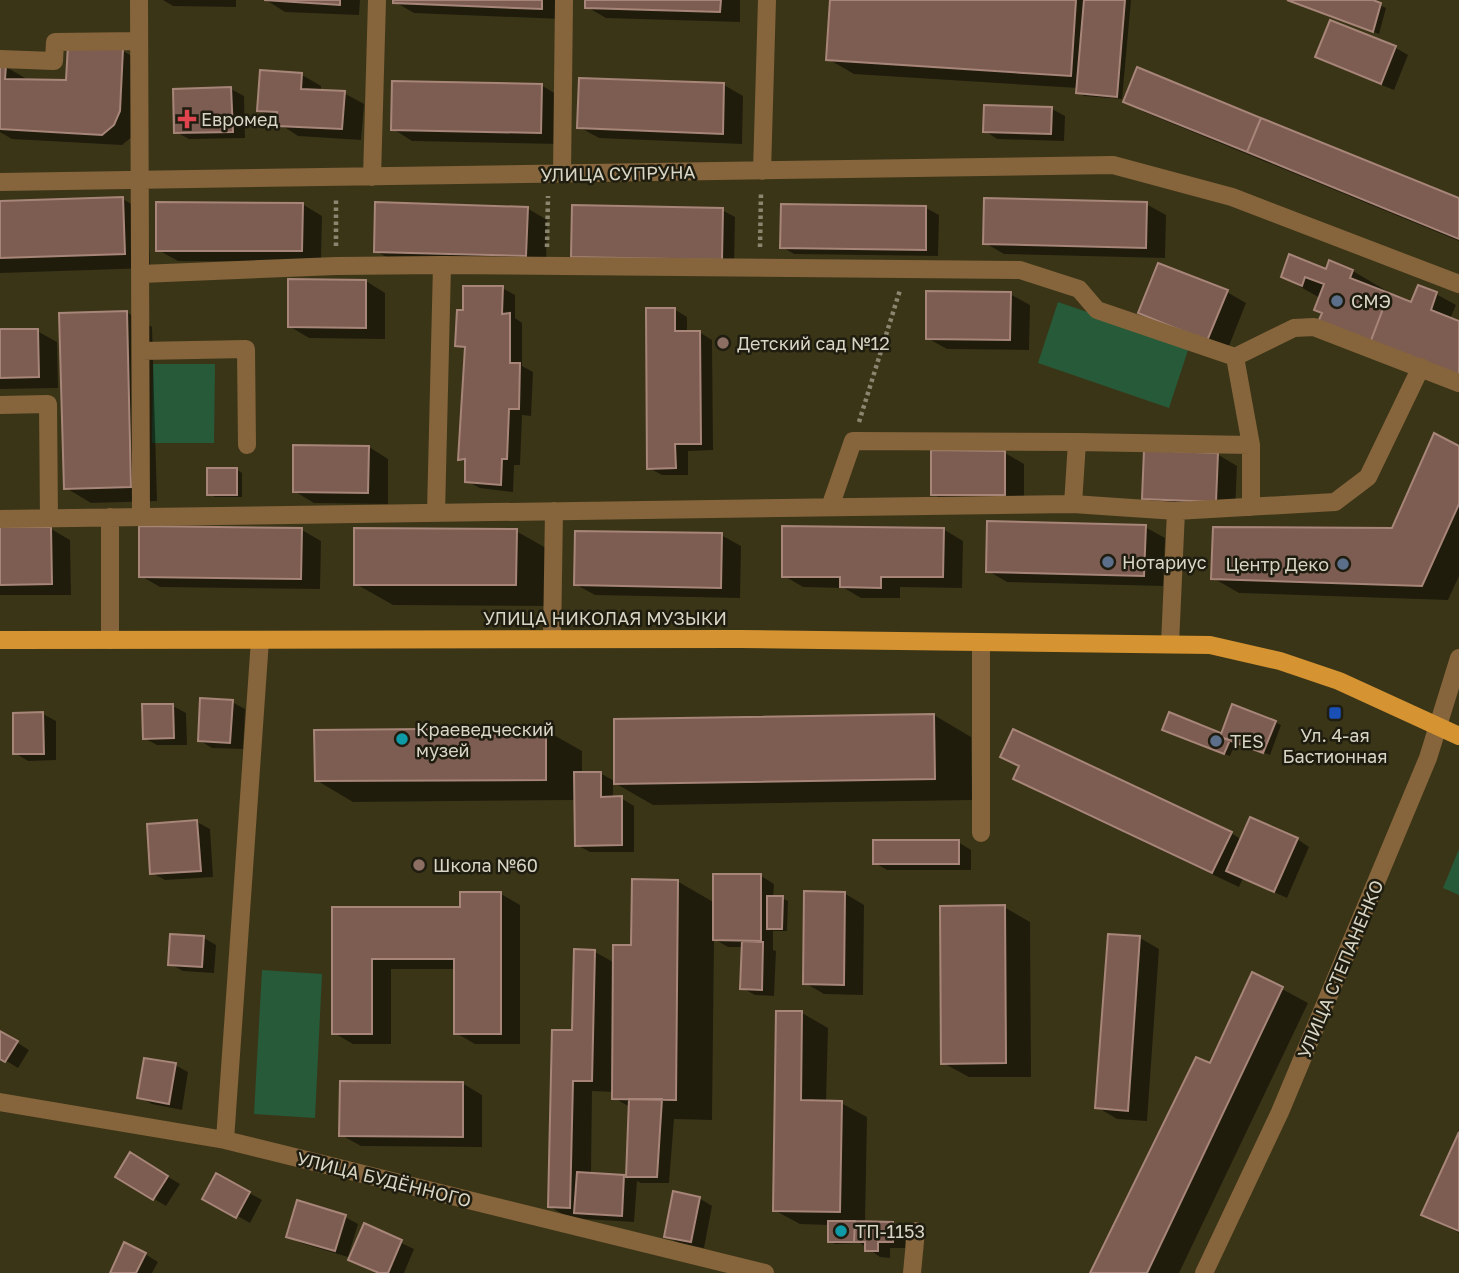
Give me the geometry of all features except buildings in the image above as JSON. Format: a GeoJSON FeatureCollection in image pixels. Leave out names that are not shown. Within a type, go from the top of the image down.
{"type":"FeatureCollection","features":[{"type":"Feature","properties":{"kind":"main road","name":"УЛИЦА НИКОЛАЯ МУЗЫКИ"},"geometry":{"type":"LineString","coordinates":[[0,640],[741,639],[1210,645],[1280,662],[1339,681],[1459,736]]}},
{"type":"Feature","properties":{"kind":"street"},"geometry":{"type":"LineString","coordinates":[[139,0],[141,516]]}},
{"type":"Feature","properties":{"kind":"street"},"geometry":{"type":"LineString","coordinates":[[372,177],[377,0]]}},
{"type":"Feature","properties":{"kind":"street"},"geometry":{"type":"LineString","coordinates":[[555,174],[564,0]]}},
{"type":"Feature","properties":{"kind":"street"},"geometry":{"type":"LineString","coordinates":[[762,171],[767,0]]}},
{"type":"Feature","properties":{"kind":"street"},"geometry":{"type":"LineString","coordinates":[[0,60],[54,61],[55,42],[139,41]]}},
{"type":"Feature","properties":{"kind":"street","name":"УЛИЦА СУПРУНА"},"geometry":{"type":"LineString","coordinates":[[0,182],[1113,165],[1232,197],[1459,284]]}},
{"type":"Feature","properties":{"kind":"street"},"geometry":{"type":"LineString","coordinates":[[141,274],[336,266],[547,264],[1020,270],[1079,289],[1097,310],[1235,357],[1294,328],[1314,327],[1459,383]]}},
{"type":"Feature","properties":{"kind":"street"},"geometry":{"type":"LineString","coordinates":[[436,513],[442,265]]}},
{"type":"Feature","properties":{"kind":"street"},"geometry":{"type":"LineString","coordinates":[[141,351],[246,349],[247,445]]}},
{"type":"Feature","properties":{"kind":"street"},"geometry":{"type":"LineString","coordinates":[[1235,357],[1251,445],[1251,507]]}},
{"type":"Feature","properties":{"kind":"street"},"geometry":{"type":"LineString","coordinates":[[0,519],[1073,504],[1176,511],[1335,502],[1368,477],[1421,367]]}},
{"type":"Feature","properties":{"kind":"street"},"geometry":{"type":"LineString","coordinates":[[0,405],[48,404],[49,518]]}},
{"type":"Feature","properties":{"kind":"street"},"geometry":{"type":"LineString","coordinates":[[830,508],[853,441],[1251,445]]}},
{"type":"Feature","properties":{"kind":"street"},"geometry":{"type":"LineString","coordinates":[[1073,504],[1076,442]]}},
{"type":"Feature","properties":{"kind":"street"},"geometry":{"type":"LineString","coordinates":[[552,639],[554,511]]}},
{"type":"Feature","properties":{"kind":"street"},"geometry":{"type":"LineString","coordinates":[[1170,644],[1176,511]]}},
{"type":"Feature","properties":{"kind":"street"},"geometry":{"type":"LineString","coordinates":[[110,517],[110,640]]}},
{"type":"Feature","properties":{"kind":"street"},"geometry":{"type":"LineString","coordinates":[[225,1140],[260,640]]}},
{"type":"Feature","properties":{"kind":"street"},"geometry":{"type":"LineString","coordinates":[[981,642],[981,833]]}},
{"type":"Feature","properties":{"kind":"street","name":"УЛИЦА СТЕПАНЕНКО"},"geometry":{"type":"LineString","coordinates":[[1204,1273],[1280,1112],[1428,758],[1459,658]]}},
{"type":"Feature","properties":{"kind":"street","name":"УЛИЦА БУДЁННОГО"},"geometry":{"type":"LineString","coordinates":[[0,1102],[225,1140],[765,1273]]}},
{"type":"Feature","properties":{"kind":"street"},"geometry":{"type":"LineString","coordinates":[[912,1273],[916,1231]]}},
{"type":"Feature","properties":{"kind":"path"},"geometry":{"type":"LineString","coordinates":[[760,267],[762,171]]}},
{"type":"Feature","properties":{"kind":"path"},"geometry":{"type":"LineString","coordinates":[[547,264],[555,174]]}},
{"type":"Feature","properties":{"kind":"path"},"geometry":{"type":"LineString","coordinates":[[336,177],[336,266]]}},
{"type":"Feature","properties":{"kind":"path"},"geometry":{"type":"LineString","coordinates":[[853,441],[907,269]]}},
{"type":"Feature","properties":{"kind":"green space"},"geometry":{"type":"Polygon","coordinates":[[[1058,302],[1189,347],[1169,408],[1038,363],[1058,302]]]}},
{"type":"Feature","properties":{"kind":"green space"},"geometry":{"type":"Polygon","coordinates":[[[153,364],[215,364],[214,443],[152,443],[153,364]]]}},
{"type":"Feature","properties":{"kind":"green space"},"geometry":{"type":"Polygon","coordinates":[[[1459,849],[1459,895],[1443,888],[1459,849]]]}},
{"type":"Feature","properties":{"kind":"green space"},"geometry":{"type":"Polygon","coordinates":[[[262,970],[322,974],[315,1118],[254,1114],[262,970]]]}},
{"type":"Feature","properties":{"kind":"place","name":"Евромед"},"geometry":{"type":"Point","coordinates":[187,119]}},
{"type":"Feature","properties":{"kind":"place","name":"СМЭ"},"geometry":{"type":"Point","coordinates":[1337,301]}},
{"type":"Feature","properties":{"kind":"place","name":"Детский сад №12"},"geometry":{"type":"Point","coordinates":[723,343]}},
{"type":"Feature","properties":{"kind":"place","name":"Нотариус"},"geometry":{"type":"Point","coordinates":[1108,562]}},
{"type":"Feature","properties":{"kind":"place","name":"Центр Деко"},"geometry":{"type":"Point","coordinates":[1343,564]}},
{"type":"Feature","properties":{"kind":"place","name":"Ул. 4-ая Бастионная"},"geometry":{"type":"Point","coordinates":[1335,713]}},
{"type":"Feature","properties":{"kind":"place","name":"Краеведческий музей"},"geometry":{"type":"Point","coordinates":[402,739]}},
{"type":"Feature","properties":{"kind":"place","name":"TES"},"geometry":{"type":"Point","coordinates":[1216,741]}},
{"type":"Feature","properties":{"kind":"place","name":"Школа №60"},"geometry":{"type":"Point","coordinates":[419,865]}},
{"type":"Feature","properties":{"kind":"place","name":"ТП-1153"},"geometry":{"type":"Point","coordinates":[841,1231]}}]}
